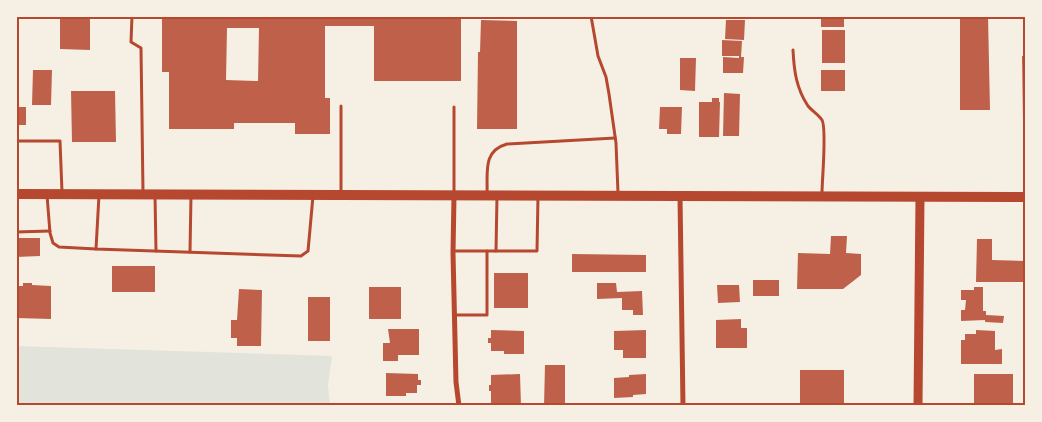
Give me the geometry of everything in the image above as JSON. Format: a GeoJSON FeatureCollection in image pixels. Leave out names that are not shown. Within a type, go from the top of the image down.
{"type":"FeatureCollection","features":[{"type":"Feature","properties":{"kind":"main road"},"geometry":{"type":"LineString","coordinates":[[16,194],[1026,197]]}},
{"type":"Feature","properties":{"kind":"main road"},"geometry":{"type":"LineString","coordinates":[[918,406],[920,197]]}},
{"type":"Feature","properties":{"kind":"street"},"geometry":{"type":"LineString","coordinates":[[454,196],[453,251],[456,382],[459,406]]}},
{"type":"Feature","properties":{"kind":"street"},"geometry":{"type":"LineString","coordinates":[[680,196],[683,406]]}},
{"type":"Feature","properties":{"kind":"lane"},"geometry":{"type":"LineString","coordinates":[[132,16],[130,42],[141,48],[143,194]]}},
{"type":"Feature","properties":{"kind":"lane"},"geometry":{"type":"LineString","coordinates":[[591,16],[598,56],[606,77],[615,138],[618,196]]}},
{"type":"Feature","properties":{"kind":"lane"},"geometry":{"type":"LineString","coordinates":[[793,50],[795,77],[801,96],[809,108],[822,120],[824,132],[822,197]]}},
{"type":"Feature","properties":{"kind":"lane"},"geometry":{"type":"LineString","coordinates":[[341,106],[341,195]]}},
{"type":"Feature","properties":{"kind":"lane"},"geometry":{"type":"LineString","coordinates":[[454,107],[454,196]]}},
{"type":"Feature","properties":{"kind":"lane"},"geometry":{"type":"LineString","coordinates":[[496,251],[488,163],[491,152],[507,144],[615,138]]}},
{"type":"Feature","properties":{"kind":"lane"},"geometry":{"type":"LineString","coordinates":[[16,141],[60,141],[62,194]]}},
{"type":"Feature","properties":{"kind":"lane"},"geometry":{"type":"LineString","coordinates":[[46,194],[53,244],[59,247],[301,256],[308,251],[313,195]]}},
{"type":"Feature","properties":{"kind":"lane"},"geometry":{"type":"LineString","coordinates":[[96,249],[99,194]]}},
{"type":"Feature","properties":{"kind":"lane"},"geometry":{"type":"LineString","coordinates":[[155,194],[156,251]]}},
{"type":"Feature","properties":{"kind":"lane"},"geometry":{"type":"LineString","coordinates":[[190,252],[191,195]]}},
{"type":"Feature","properties":{"kind":"lane"},"geometry":{"type":"LineString","coordinates":[[453,251],[537,251],[538,196]]}},
{"type":"Feature","properties":{"kind":"lane"},"geometry":{"type":"LineString","coordinates":[[16,232],[50,231]]}},
{"type":"Feature","properties":{"kind":"lane"},"geometry":{"type":"LineString","coordinates":[[455,315],[487,315],[487,251]]}},
{"type":"Feature","properties":{"kind":"shaded area"},"geometry":{"type":"Polygon","coordinates":[[[16,346],[332,356],[328,385],[330,406],[16,406],[16,346]]]}},
{"type":"Feature","properties":{"kind":"building"},"geometry":{"type":"Polygon","coordinates":[[[60,16],[90,17],[90,50],[60,49],[60,16]]]}},
{"type":"Feature","properties":{"kind":"building"},"geometry":{"type":"Polygon","coordinates":[[[162,16],[461,16],[461,81],[374,81],[374,26],[325,26],[325,98],[330,98],[330,134],[295,134],[295,123],[234,123],[234,129],[169,129],[169,72],[162,72],[162,16]],[[227,28],[226,80],[258,81],[259,28],[227,28]]]}},
{"type":"Feature","properties":{"kind":"building"},"geometry":{"type":"Polygon","coordinates":[[[821,16],[844,16],[844,27],[821,27],[821,16]]]}},
{"type":"Feature","properties":{"kind":"building"},"geometry":{"type":"Polygon","coordinates":[[[960,16],[988,16],[990,110],[960,110],[960,16]]]}},
{"type":"Feature","properties":{"kind":"building"},"geometry":{"type":"Polygon","coordinates":[[[481,20],[517,21],[517,129],[477,129],[478,52],[480,52],[481,20]]]}},
{"type":"Feature","properties":{"kind":"building"},"geometry":{"type":"Polygon","coordinates":[[[726,20],[745,20],[744,40],[725,39],[726,20]]]}},
{"type":"Feature","properties":{"kind":"building"},"geometry":{"type":"Polygon","coordinates":[[[822,30],[845,30],[845,63],[822,63],[822,30]]]}},
{"type":"Feature","properties":{"kind":"building"},"geometry":{"type":"Polygon","coordinates":[[[722,40],[742,41],[743,73],[723,73],[723,57],[739,58],[739,56],[722,56],[722,40]]]}},
{"type":"Feature","properties":{"kind":"building"},"geometry":{"type":"Polygon","coordinates":[[[1022,56],[1026,56],[1026,121],[1023,121],[1022,56]]]}},
{"type":"Feature","properties":{"kind":"building"},"geometry":{"type":"Polygon","coordinates":[[[680,58],[696,58],[695,91],[680,90],[680,58]]]}},
{"type":"Feature","properties":{"kind":"building"},"geometry":{"type":"Polygon","coordinates":[[[33,70],[52,70],[51,105],[32,105],[33,70]]]}},
{"type":"Feature","properties":{"kind":"building"},"geometry":{"type":"Polygon","coordinates":[[[821,70],[845,70],[845,91],[821,91],[821,70]]]}},
{"type":"Feature","properties":{"kind":"building"},"geometry":{"type":"Polygon","coordinates":[[[71,91],[115,91],[116,142],[72,142],[71,91]]]}},
{"type":"Feature","properties":{"kind":"building"},"geometry":{"type":"Polygon","coordinates":[[[724,93],[740,94],[739,136],[723,136],[724,93]]]}},
{"type":"Feature","properties":{"kind":"building"},"geometry":{"type":"Polygon","coordinates":[[[712,98],[719,98],[720,102],[719,137],[699,137],[699,102],[712,102],[712,98]]]}},
{"type":"Feature","properties":{"kind":"building"},"geometry":{"type":"Polygon","coordinates":[[[16,107],[26,107],[26,125],[16,125],[16,107]]]}},
{"type":"Feature","properties":{"kind":"building"},"geometry":{"type":"Polygon","coordinates":[[[660,107],[682,107],[681,134],[667,134],[667,129],[659,129],[660,107]]]}},
{"type":"Feature","properties":{"kind":"building"},"geometry":{"type":"Polygon","coordinates":[[[831,236],[847,236],[846,253],[861,254],[861,275],[843,289],[797,289],[798,253],[830,254],[831,236]]]}},
{"type":"Feature","properties":{"kind":"building"},"geometry":{"type":"Polygon","coordinates":[[[16,238],[40,238],[40,256],[16,257],[16,238]]]}},
{"type":"Feature","properties":{"kind":"building"},"geometry":{"type":"Polygon","coordinates":[[[977,239],[992,239],[992,260],[1026,261],[1026,282],[976,282],[977,239]]]}},
{"type":"Feature","properties":{"kind":"building"},"geometry":{"type":"Polygon","coordinates":[[[572,254],[646,255],[646,272],[572,272],[572,254]]]}},
{"type":"Feature","properties":{"kind":"building"},"geometry":{"type":"Polygon","coordinates":[[[112,266],[155,266],[155,292],[112,292],[112,266]]]}},
{"type":"Feature","properties":{"kind":"building"},"geometry":{"type":"Polygon","coordinates":[[[494,273],[528,273],[528,308],[494,308],[494,273]]]}},
{"type":"Feature","properties":{"kind":"building"},"geometry":{"type":"Polygon","coordinates":[[[753,280],[779,280],[779,296],[753,296],[753,280]]]}},
{"type":"Feature","properties":{"kind":"building"},"geometry":{"type":"Polygon","coordinates":[[[23,283],[51,286],[51,319],[16,318],[16,286],[23,286],[23,283]]]}},
{"type":"Feature","properties":{"kind":"building"},"geometry":{"type":"Polygon","coordinates":[[[597,283],[616,283],[617,292],[642,291],[643,315],[633,315],[633,310],[622,310],[622,298],[597,299],[597,283]]]}},
{"type":"Feature","properties":{"kind":"building"},"geometry":{"type":"Polygon","coordinates":[[[717,285],[739,285],[740,302],[718,303],[717,285]]]}},
{"type":"Feature","properties":{"kind":"building"},"geometry":{"type":"Polygon","coordinates":[[[369,287],[401,287],[401,319],[369,319],[369,287]]]}},
{"type":"Feature","properties":{"kind":"building"},"geometry":{"type":"Polygon","coordinates":[[[974,287],[983,287],[983,311],[986,311],[986,315],[1004,316],[1003,323],[985,322],[985,320],[961,321],[961,310],[965,310],[966,300],[961,300],[961,290],[974,290],[974,287]]]}},
{"type":"Feature","properties":{"kind":"building"},"geometry":{"type":"Polygon","coordinates":[[[239,289],[262,290],[261,346],[237,346],[237,338],[231,338],[231,320],[237,320],[239,289]]]}},
{"type":"Feature","properties":{"kind":"building"},"geometry":{"type":"Polygon","coordinates":[[[308,297],[330,297],[330,341],[308,341],[308,297]]]}},
{"type":"Feature","properties":{"kind":"building"},"geometry":{"type":"Polygon","coordinates":[[[741,319],[741,328],[747,328],[747,348],[716,348],[716,320],[741,319]]]}},
{"type":"Feature","properties":{"kind":"building"},"geometry":{"type":"Polygon","coordinates":[[[388,329],[419,329],[419,355],[398,355],[398,361],[383,361],[383,343],[390,343],[388,329]]]}},
{"type":"Feature","properties":{"kind":"building"},"geometry":{"type":"Polygon","coordinates":[[[491,330],[524,331],[524,354],[504,354],[504,351],[491,351],[491,343],[488,343],[488,338],[491,338],[491,330]]]}},
{"type":"Feature","properties":{"kind":"building"},"geometry":{"type":"Polygon","coordinates":[[[646,330],[646,358],[623,358],[623,350],[614,350],[614,331],[646,330]]]}},
{"type":"Feature","properties":{"kind":"building"},"geometry":{"type":"Polygon","coordinates":[[[976,330],[995,331],[995,350],[1002,349],[1002,364],[961,364],[961,340],[965,340],[965,334],[976,334],[976,330]]]}},
{"type":"Feature","properties":{"kind":"building"},"geometry":{"type":"Polygon","coordinates":[[[545,365],[565,365],[565,406],[544,406],[545,365]]]}},
{"type":"Feature","properties":{"kind":"building"},"geometry":{"type":"Polygon","coordinates":[[[800,370],[844,370],[844,406],[800,406],[800,370]]]}},
{"type":"Feature","properties":{"kind":"building"},"geometry":{"type":"Polygon","coordinates":[[[386,373],[418,374],[418,380],[421,380],[421,385],[417,385],[417,393],[406,393],[406,396],[386,396],[386,373]]]}},
{"type":"Feature","properties":{"kind":"building"},"geometry":{"type":"Polygon","coordinates":[[[520,374],[521,406],[491,406],[489,385],[491,385],[491,375],[520,374]]]}},
{"type":"Feature","properties":{"kind":"building"},"geometry":{"type":"Polygon","coordinates":[[[646,374],[646,394],[614,398],[614,378],[646,374]]]}},
{"type":"Feature","properties":{"kind":"building"},"geometry":{"type":"Polygon","coordinates":[[[974,374],[1013,374],[1013,404],[974,404],[974,374]]]}}]}
